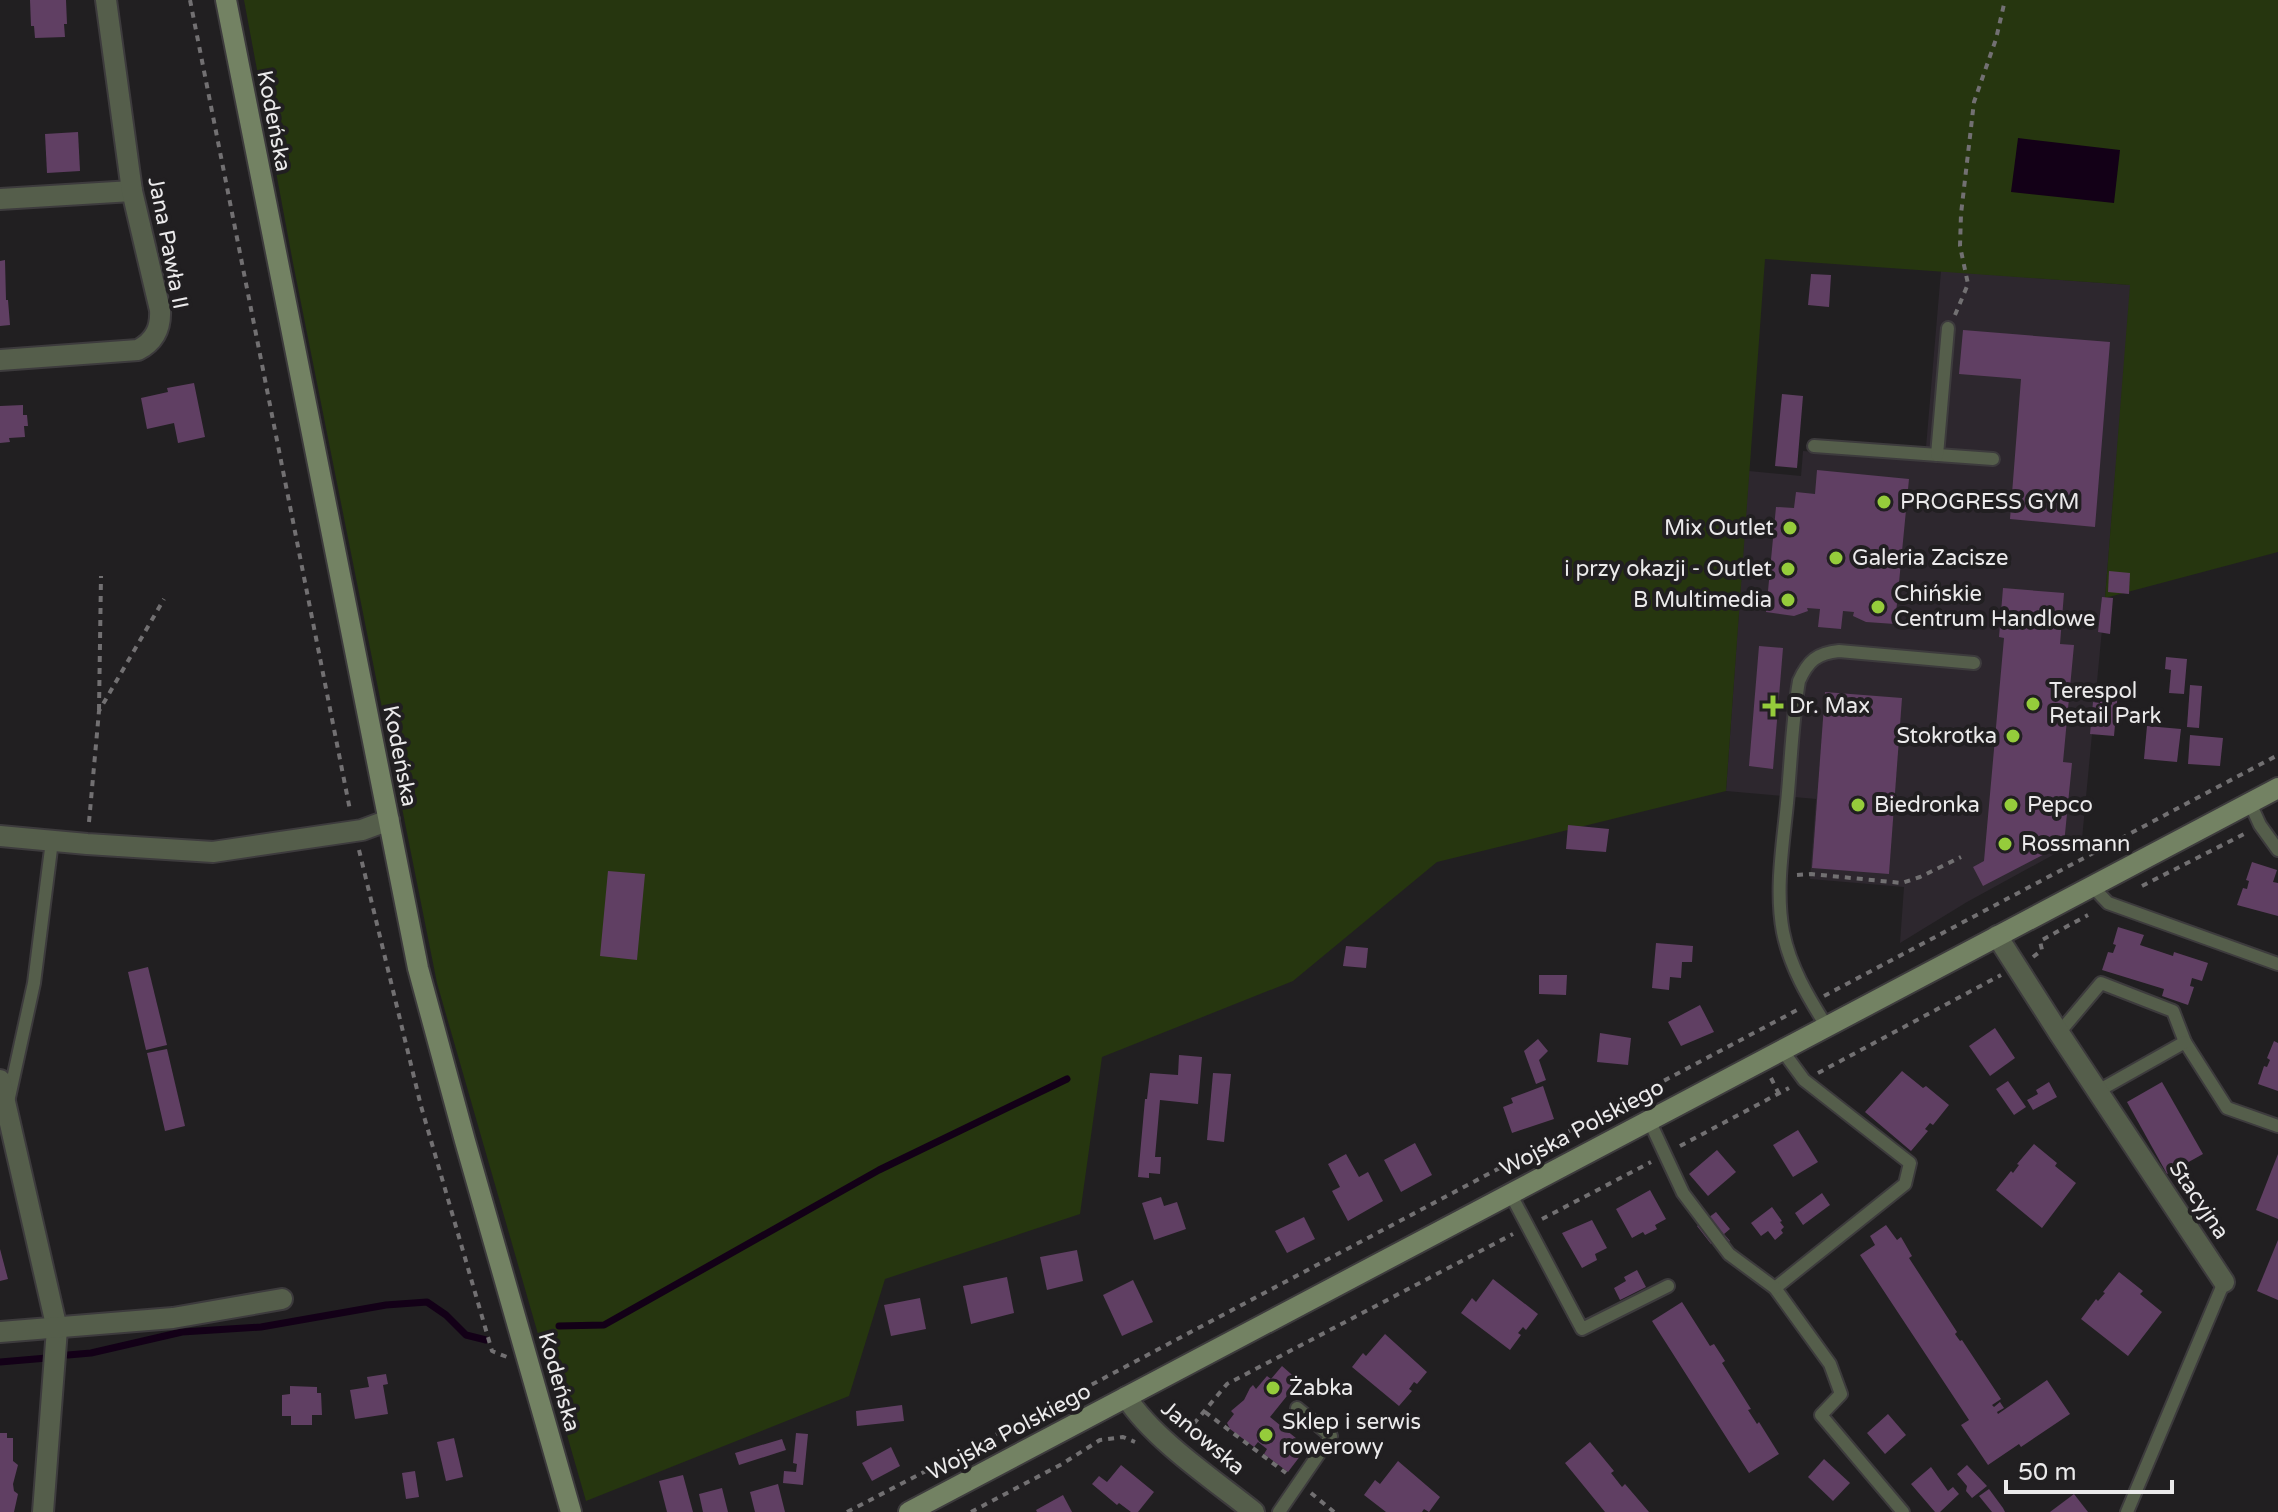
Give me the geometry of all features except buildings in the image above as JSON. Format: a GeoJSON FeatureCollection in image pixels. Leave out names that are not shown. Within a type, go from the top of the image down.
{"type":"FeatureCollection","features":[{"type":"Feature","properties":{"kind":"main road","name":"Kodeńska"},"geometry":{"type":"LineString","coordinates":[[226,0],[410,930],[430,1016],[571,1512]]}},
{"type":"Feature","properties":{"kind":"main road","name":"Wojska Polskiego"},"geometry":{"type":"LineString","coordinates":[[909,1512],[2278,788]]}},
{"type":"Feature","properties":{"kind":"street","name":"Jana Pawła II"},"geometry":{"type":"LineString","coordinates":[[0,360],[138,350],[149,344],[161,321],[132,191],[106,0]]}},
{"type":"Feature","properties":{"kind":"street"},"geometry":{"type":"LineString","coordinates":[[0,199],[132,191]]}},
{"type":"Feature","properties":{"kind":"street"},"geometry":{"type":"LineString","coordinates":[[0,836],[213,852],[355,831],[389,820]]}},
{"type":"Feature","properties":{"kind":"street","name":"Stacyjna"},"geometry":{"type":"LineString","coordinates":[[1997,936],[2224,1282]]}},
{"type":"Feature","properties":{"kind":"street"},"geometry":{"type":"LineString","coordinates":[[0,1080],[57,1329],[43,1512]]}},
{"type":"Feature","properties":{"kind":"street"},"geometry":{"type":"LineString","coordinates":[[0,1332],[173,1318],[282,1299]]}},
{"type":"Feature","properties":{"kind":"street","name":"Janowska"},"geometry":{"type":"LineString","coordinates":[[1126,1397],[1135,1412],[1160,1436],[1254,1512]]}},
{"type":"Feature","properties":{"kind":"lane"},"geometry":{"type":"LineString","coordinates":[[1937,455],[1948,328]]}},
{"type":"Feature","properties":{"kind":"lane"},"geometry":{"type":"LineString","coordinates":[[1814,446],[1993,459]]}},
{"type":"Feature","properties":{"kind":"lane"},"geometry":{"type":"LineString","coordinates":[[1827,1027],[1794,965],[1783,932],[1781,877],[1799,681],[1814,657],[1827,652],[1974,663]]}},
{"type":"Feature","properties":{"kind":"lane"},"geometry":{"type":"LineString","coordinates":[[2250,803],[2260,825],[2278,850]]}},
{"type":"Feature","properties":{"kind":"lane"},"geometry":{"type":"LineString","coordinates":[[7,1109],[34,983],[52,841]]}},
{"type":"Feature","properties":{"kind":"lane"},"geometry":{"type":"LineString","coordinates":[[2092,886],[2108,903],[2278,964]]}},
{"type":"Feature","properties":{"kind":"lane"},"geometry":{"type":"LineString","coordinates":[[2059,1033],[2101,983],[2173,1011],[2185,1042],[2227,1108],[2278,1126]]}},
{"type":"Feature","properties":{"kind":"lane"},"geometry":{"type":"LineString","coordinates":[[2098,1091],[2185,1042]]}},
{"type":"Feature","properties":{"kind":"lane"},"geometry":{"type":"LineString","coordinates":[[1775,1288],[1905,1184],[1910,1163],[1804,1080],[1782,1050]]}},
{"type":"Feature","properties":{"kind":"lane"},"geometry":{"type":"LineString","coordinates":[[1649,1120],[1683,1193],[1729,1254],[1775,1288],[1830,1364],[1841,1394],[1821,1415],[1903,1512]]}},
{"type":"Feature","properties":{"kind":"lane"},"geometry":{"type":"LineString","coordinates":[[1510,1193],[1582,1329],[1668,1286]]}},
{"type":"Feature","properties":{"kind":"lane","name":"Stacyjna"},"geometry":{"type":"LineString","coordinates":[[2127,1512],[2224,1282]]}},
{"type":"Feature","properties":{"kind":"lane"},"geometry":{"type":"LineString","coordinates":[[1279,1512],[1331,1436],[1297,1408]]}},
{"type":"Feature","properties":{"kind":"path"},"geometry":{"type":"LineString","coordinates":[[190,0],[355,831],[421,1106],[492,1351],[530,1367]]}},
{"type":"Feature","properties":{"kind":"path"},"geometry":{"type":"LineString","coordinates":[[1948,328],[1968,284],[1960,246],[1960,225],[1974,102],[1996,39],[2005,0]]}},
{"type":"Feature","properties":{"kind":"path"},"geometry":{"type":"LineString","coordinates":[[87,844],[99,711],[101,576]]}},
{"type":"Feature","properties":{"kind":"path"},"geometry":{"type":"LineString","coordinates":[[99,711],[164,599]]}},
{"type":"Feature","properties":{"kind":"path"},"geometry":{"type":"LineString","coordinates":[[847,1512],[1665,1082],[2278,755]]}},
{"type":"Feature","properties":{"kind":"path"},"geometry":{"type":"LineString","coordinates":[[2042,950],[2040,941],[2260,825]]}},
{"type":"Feature","properties":{"kind":"path"},"geometry":{"type":"LineString","coordinates":[[1781,877],[1811,874],[1902,883],[1961,857]]}},
{"type":"Feature","properties":{"kind":"path"},"geometry":{"type":"LineString","coordinates":[[1205,1412],[1334,1512]]}},
{"type":"Feature","properties":{"kind":"path"},"geometry":{"type":"LineString","coordinates":[[971,1512],[1062,1464],[1100,1440]]}},
{"type":"Feature","properties":{"kind":"shaded area"},"geometry":{"type":"Polygon","coordinates":[[[2018,138],[2120,150],[2114,203],[2011,192],[2018,138]]]}},
{"type":"Feature","properties":{"kind":"shaded area"},"geometry":{"type":"Polygon","coordinates":[[[1941,271],[2131,285],[2082,839],[1900,943],[1904,887],[1810,879],[1816,799],[1726,791],[1749,471],[1801,476],[1803,451],[1925,459],[1941,271]]]}},
{"type":"Feature","properties":{"kind":"green space"},"geometry":{"type":"Polygon","coordinates":[[[244,0],[2278,0],[2278,552],[2105,598],[2130,285],[1765,259],[1726,791],[1437,862],[1293,981],[1102,1057],[1080,1214],[885,1279],[849,1396],[586,1501],[437,983],[293,263],[244,0]]]}},
{"type":"Feature","properties":{"kind":"waterway"},"geometry":{"type":"LineString","coordinates":[[559,1326],[604,1325],[879,1170],[1067,1079]]}},
{"type":"Feature","properties":{"kind":"waterway"},"geometry":{"type":"LineString","coordinates":[[68,1355],[91,1353],[182,1332],[261,1327],[386,1305],[427,1302],[466,1335],[486,1340]]}},
{"type":"Feature","properties":{"kind":"waterway"},"geometry":{"type":"LineString","coordinates":[[0,1362],[47,1358]]}},
{"type":"Feature","properties":{"kind":"place","name":"PROGRESS GYM"},"geometry":{"type":"Point","coordinates":[1884,502]}},
{"type":"Feature","properties":{"kind":"place","name":"Mix Outlet"},"geometry":{"type":"Point","coordinates":[1790,528]}},
{"type":"Feature","properties":{"kind":"place","name":"Galeria Zacisze"},"geometry":{"type":"Point","coordinates":[1836,558]}},
{"type":"Feature","properties":{"kind":"place","name":"i przy okazji - Outlet"},"geometry":{"type":"Point","coordinates":[1788,569]}},
{"type":"Feature","properties":{"kind":"place","name":"B Multimedia"},"geometry":{"type":"Point","coordinates":[1788,600]}},
{"type":"Feature","properties":{"kind":"place","name":"Chińskie Centrum Handlowe"},"geometry":{"type":"Point","coordinates":[1878,607]}},
{"type":"Feature","properties":{"kind":"place","name":"Terespol Retail Park"},"geometry":{"type":"Point","coordinates":[2033,704]}},
{"type":"Feature","properties":{"kind":"place","name":"Dr. Max"},"geometry":{"type":"Point","coordinates":[1773,706]}},
{"type":"Feature","properties":{"kind":"place","name":"Stokrotka"},"geometry":{"type":"Point","coordinates":[2013,736]}},
{"type":"Feature","properties":{"kind":"place","name":"Biedronka"},"geometry":{"type":"Point","coordinates":[1858,805]}},
{"type":"Feature","properties":{"kind":"place","name":"Pepco"},"geometry":{"type":"Point","coordinates":[2011,805]}},
{"type":"Feature","properties":{"kind":"place","name":"Rossmann"},"geometry":{"type":"Point","coordinates":[2005,844]}},
{"type":"Feature","properties":{"kind":"place","name":"Żabka"},"geometry":{"type":"Point","coordinates":[1273,1388]}},
{"type":"Feature","properties":{"kind":"place","name":"Sklep i serwis rowerowy"},"geometry":{"type":"Point","coordinates":[1266,1435]}}]}
